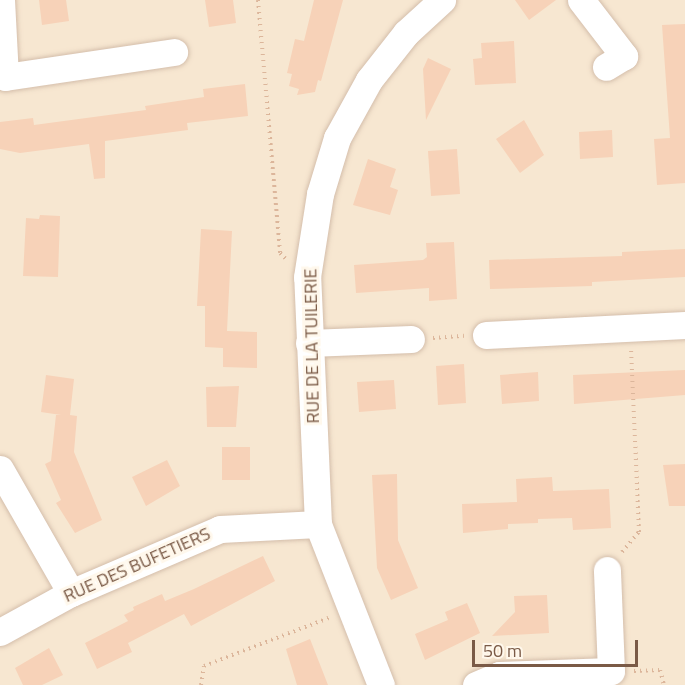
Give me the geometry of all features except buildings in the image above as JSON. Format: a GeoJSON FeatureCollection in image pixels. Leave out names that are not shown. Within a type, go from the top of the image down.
{"type":"FeatureCollection","features":[{"type":"Feature","properties":{"kind":"street"},"geometry":{"type":"LineString","coordinates":[[1,0],[5,78],[174,52]]}},
{"type":"Feature","properties":{"kind":"street","name":"RUE DE LA TUILERIE"},"geometry":{"type":"LineString","coordinates":[[381,685],[318,524],[307,277],[320,194],[336,138],[369,80],[406,33],[442,0]]}},
{"type":"Feature","properties":{"kind":"street"},"geometry":{"type":"LineString","coordinates":[[581,0],[624,56],[606,68]]}},
{"type":"Feature","properties":{"kind":"street"},"geometry":{"type":"LineString","coordinates":[[486,334],[685,325]]}},
{"type":"Feature","properties":{"kind":"street"},"geometry":{"type":"LineString","coordinates":[[309,343],[411,339]]}},
{"type":"Feature","properties":{"kind":"street"},"geometry":{"type":"LineString","coordinates":[[0,469],[71,593]]}},
{"type":"Feature","properties":{"kind":"street","name":"RUE DES BUFETIERS"},"geometry":{"type":"LineString","coordinates":[[0,632],[71,593],[220,529],[318,524]]}},
{"type":"Feature","properties":{"kind":"street"},"geometry":{"type":"LineString","coordinates":[[476,685],[499,675],[611,671],[607,570]]}},
{"type":"Feature","properties":{"kind":"path"},"geometry":{"type":"LineString","coordinates":[[258,0],[280,254],[307,277]]}},
{"type":"Feature","properties":{"kind":"path"},"geometry":{"type":"LineString","coordinates":[[607,570],[639,532],[630,328]]}},
{"type":"Feature","properties":{"kind":"path"},"geometry":{"type":"LineString","coordinates":[[411,339],[486,334]]}},
{"type":"Feature","properties":{"kind":"path"},"geometry":{"type":"LineString","coordinates":[[201,685],[204,666],[351,609]]}},
{"type":"Feature","properties":{"kind":"path"},"geometry":{"type":"LineString","coordinates":[[611,671],[660,670],[664,685]]}},
{"type":"Feature","properties":{"kind":"shaded area"},"geometry":{"type":"Polygon","coordinates":[[[0,0],[685,0],[685,685],[0,685],[0,0]]]}}]}
